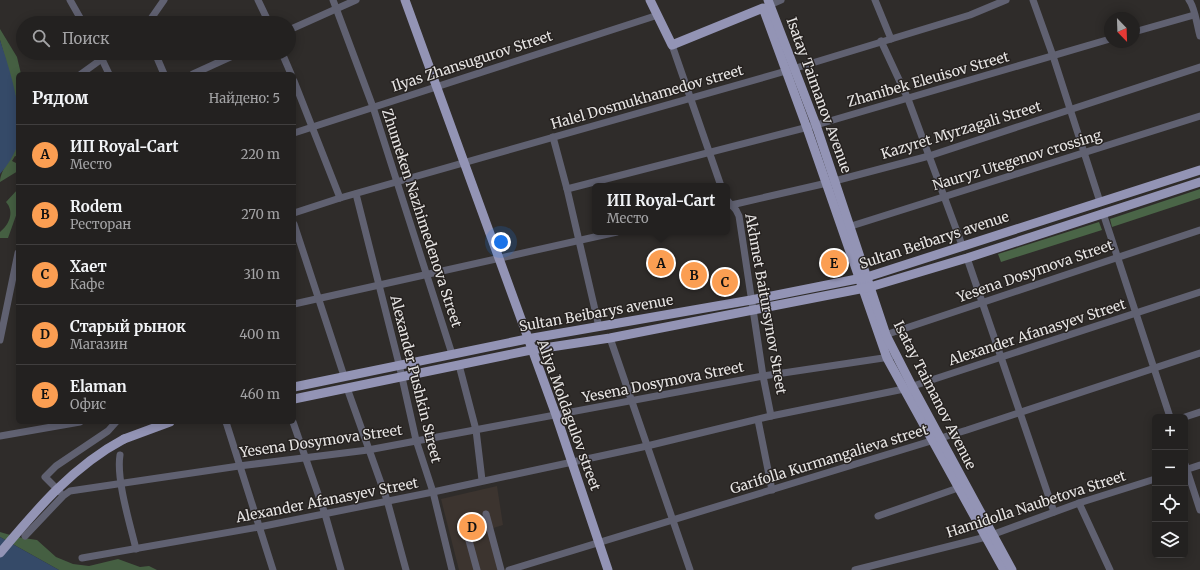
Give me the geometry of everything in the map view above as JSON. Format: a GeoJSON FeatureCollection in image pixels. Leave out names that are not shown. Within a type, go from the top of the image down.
{"type":"FeatureCollection","features":[{"type":"Feature","properties":{"kind":"main road","name":"Aliya Moldagulov street"},"geometry":{"type":"LineString","coordinates":[[405,0],[531,350],[556,415],[608,570]]}},
{"type":"Feature","properties":{"kind":"main road"},"geometry":{"type":"LineString","coordinates":[[650,0],[672,45],[767,4]]}},
{"type":"Feature","properties":{"kind":"main road","name":"Isatay Taimanov Avenue"},"geometry":{"type":"LineString","coordinates":[[767,4],[795,68],[812,126],[882,336],[908,388],[990,536],[1004,570]]}},
{"type":"Feature","properties":{"kind":"main road","name":"Isatay Taimanov Avenue"},"geometry":{"type":"LineString","coordinates":[[767,4],[786,71],[812,126]]}},
{"type":"Feature","properties":{"kind":"main road","name":"Sultan Beibarys avenue"},"geometry":{"type":"LineString","coordinates":[[296,387],[399,364],[527,339],[751,300],[863,278],[962,245],[1200,170]]}},
{"type":"Feature","properties":{"kind":"main road","name":"Sultan Beibarys avenue"},"geometry":{"type":"LineString","coordinates":[[296,398],[531,350],[610,338],[866,288],[966,258],[1200,182]]}},
{"type":"Feature","properties":{"kind":"main road"},"geometry":{"type":"LineString","coordinates":[[678,313],[677,319],[680,324]]}},
{"type":"Feature","properties":{"kind":"main road"},"geometry":{"type":"LineString","coordinates":[[0,553],[33,513],[85,463],[124,439],[165,424]]}},
{"type":"Feature","properties":{"kind":"main road","name":"Isatay Taimanov Avenue"},"geometry":{"type":"LineString","coordinates":[[937,439],[958,488],[1012,570]]}},
{"type":"Feature","properties":{"kind":"street"},"geometry":{"type":"LineString","coordinates":[[70,0],[79,16]]}},
{"type":"Feature","properties":{"kind":"street"},"geometry":{"type":"LineString","coordinates":[[153,16],[164,0]]}},
{"type":"Feature","properties":{"kind":"street"},"geometry":{"type":"LineString","coordinates":[[258,0],[266,16]]}},
{"type":"Feature","properties":{"kind":"street","name":"Zhumeken Nazhimedenova Street"},"geometry":{"type":"LineString","coordinates":[[333,0],[373,107],[452,354]]}},
{"type":"Feature","properties":{"kind":"street"},"geometry":{"type":"LineString","coordinates":[[296,27],[356,0]]}},
{"type":"Feature","properties":{"kind":"street"},"geometry":{"type":"LineString","coordinates":[[767,4],[781,0]]}},
{"type":"Feature","properties":{"kind":"street"},"geometry":{"type":"LineString","coordinates":[[875,0],[891,39]]}},
{"type":"Feature","properties":{"kind":"street","name":"Halel Dosmukhamedov street"},"geometry":{"type":"LineString","coordinates":[[296,211],[397,181],[786,71],[970,15],[1006,0]]}},
{"type":"Feature","properties":{"kind":"street"},"geometry":{"type":"LineString","coordinates":[[1033,0],[1053,56],[1100,202]]}},
{"type":"Feature","properties":{"kind":"street"},"geometry":{"type":"LineString","coordinates":[[1189,0],[1193,5],[1194,15],[1200,36]]}},
{"type":"Feature","properties":{"kind":"street","name":"Ilyas Zhansugurov Street"},"geometry":{"type":"LineString","coordinates":[[296,132],[658,15]]}},
{"type":"Feature","properties":{"kind":"street"},"geometry":{"type":"LineString","coordinates":[[1140,30],[1194,15]]}},
{"type":"Feature","properties":{"kind":"street"},"geometry":{"type":"LineString","coordinates":[[881,41],[908,99],[962,245]]}},
{"type":"Feature","properties":{"kind":"street","name":"Zhanibek Eleuisov Street"},"geometry":{"type":"LineString","coordinates":[[567,188],[711,153],[812,126],[1104,41]]}},
{"type":"Feature","properties":{"kind":"street"},"geometry":{"type":"LineString","coordinates":[[672,45],[711,153],[720,183]]}},
{"type":"Feature","properties":{"kind":"street"},"geometry":{"type":"LineString","coordinates":[[83,72],[97,60]]}},
{"type":"Feature","properties":{"kind":"street"},"geometry":{"type":"LineString","coordinates":[[103,60],[108,72]]}},
{"type":"Feature","properties":{"kind":"street"},"geometry":{"type":"LineString","coordinates":[[158,60],[163,72]]}},
{"type":"Feature","properties":{"kind":"street"},"geometry":{"type":"LineString","coordinates":[[197,72],[224,60]]}},
{"type":"Feature","properties":{"kind":"street"},"geometry":{"type":"LineString","coordinates":[[285,60],[290,72]]}},
{"type":"Feature","properties":{"kind":"street","name":"Kazyret Myrzagali Street"},"geometry":{"type":"LineString","coordinates":[[730,204],[831,182],[929,156],[1200,67]]}},
{"type":"Feature","properties":{"kind":"street"},"geometry":{"type":"LineString","coordinates":[[296,86],[340,198]]}},
{"type":"Feature","properties":{"kind":"street","name":"Nauryz Utegenov crossing"},"geometry":{"type":"LineString","coordinates":[[846,228],[1084,154],[1200,116]]}},
{"type":"Feature","properties":{"kind":"street"},"geometry":{"type":"LineString","coordinates":[[553,137],[567,188],[599,327]]}},
{"type":"Feature","properties":{"kind":"street","name":"Alexander Pushkin Street"},"geometry":{"type":"LineString","coordinates":[[356,194],[399,364],[416,440],[433,492],[452,570]]}},
{"type":"Feature","properties":{"kind":"street","name":"Akhmet Baitursynov Street"},"geometry":{"type":"LineString","coordinates":[[730,205],[739,216],[763,376],[771,416]]}},
{"type":"Feature","properties":{"kind":"street"},"geometry":{"type":"LineString","coordinates":[[1103,213],[1169,414]]}},
{"type":"Feature","properties":{"kind":"street"},"geometry":{"type":"LineString","coordinates":[[296,230],[344,376]]}},
{"type":"Feature","properties":{"kind":"street","name":"Yesena Dosymova Street"},"geometry":{"type":"LineString","coordinates":[[882,336],[1200,230]]}},
{"type":"Feature","properties":{"kind":"street"},"geometry":{"type":"LineString","coordinates":[[296,304],[428,276],[604,235]]}},
{"type":"Feature","properties":{"kind":"street"},"geometry":{"type":"LineString","coordinates":[[966,258],[983,303],[1054,512]]}},
{"type":"Feature","properties":{"kind":"street"},"geometry":{"type":"LineString","coordinates":[[0,340],[16,263]]}},
{"type":"Feature","properties":{"kind":"street","name":"Alexander Afanasyev Street"},"geometry":{"type":"LineString","coordinates":[[82,558],[259,527],[386,500],[433,492],[482,480],[572,463],[771,416],[908,388],[1200,292]]}},
{"type":"Feature","properties":{"kind":"street"},"geometry":{"type":"LineString","coordinates":[[610,338],[690,570]]}},
{"type":"Feature","properties":{"kind":"street","name":"Garifolla Kurmangalieva street"},"geometry":{"type":"LineString","coordinates":[[509,570],[1020,413],[1200,353]]}},
{"type":"Feature","properties":{"kind":"street","name":"Yesena Dosymova Street"},"geometry":{"type":"LineString","coordinates":[[25,536],[63,496],[70,491],[239,466],[368,450],[763,376],[892,356]]}},
{"type":"Feature","properties":{"kind":"street"},"geometry":{"type":"LineString","coordinates":[[459,365],[476,430],[482,480]]}},
{"type":"Feature","properties":{"kind":"street"},"geometry":{"type":"LineString","coordinates":[[347,388],[386,500],[406,570]]}},
{"type":"Feature","properties":{"kind":"street"},"geometry":{"type":"LineString","coordinates":[[1188,416],[1200,412]]}},
{"type":"Feature","properties":{"kind":"street"},"geometry":{"type":"LineString","coordinates":[[758,420],[772,490]]}},
{"type":"Feature","properties":{"kind":"street"},"geometry":{"type":"LineString","coordinates":[[0,436],[69,424]]}},
{"type":"Feature","properties":{"kind":"street"},"geometry":{"type":"LineString","coordinates":[[63,496],[45,477],[56,466],[108,431],[114,424]]}},
{"type":"Feature","properties":{"kind":"street"},"geometry":{"type":"LineString","coordinates":[[227,424],[273,570]]}},
{"type":"Feature","properties":{"kind":"street"},"geometry":{"type":"LineString","coordinates":[[294,424],[304,458],[325,514],[341,570]]}},
{"type":"Feature","properties":{"kind":"street"},"geometry":{"type":"LineString","coordinates":[[120,455],[118,463],[121,483],[136,549]]}},
{"type":"Feature","properties":{"kind":"street"},"geometry":{"type":"LineString","coordinates":[[1188,468],[1200,465]]}},
{"type":"Feature","properties":{"kind":"street"},"geometry":{"type":"LineString","coordinates":[[1188,474],[1200,510]]}},
{"type":"Feature","properties":{"kind":"street","name":"Hamidolla Naubetova Street"},"geometry":{"type":"LineString","coordinates":[[855,570],[990,536],[1079,503],[1152,480]]}},
{"type":"Feature","properties":{"kind":"street"},"geometry":{"type":"LineString","coordinates":[[878,516],[958,488]]}},
{"type":"Feature","properties":{"kind":"street"},"geometry":{"type":"LineString","coordinates":[[1079,503],[1110,570]]}},
{"type":"Feature","properties":{"kind":"street"},"geometry":{"type":"LineString","coordinates":[[486,514],[501,570]]}},
{"type":"Feature","properties":{"kind":"street"},"geometry":{"type":"LineString","coordinates":[[464,522],[477,570]]}},
{"type":"Feature","properties":{"kind":"shaded area"},"geometry":{"type":"Polygon","coordinates":[[[497,486],[503,525],[490,529],[498,570],[459,570],[441,499],[497,486]]]}},
{"type":"Feature","properties":{"kind":"green space"},"geometry":{"type":"Polygon","coordinates":[[[0,29],[16,55],[16,60],[18,60],[21,72],[16,72],[16,106],[11,79],[0,40],[0,29]]]}},
{"type":"Feature","properties":{"kind":"green space"},"geometry":{"type":"Polygon","coordinates":[[[16,146],[16,156],[12,161],[16,163],[16,172],[0,182],[4,168],[16,146]]]}},
{"type":"Feature","properties":{"kind":"green space"},"geometry":{"type":"Polygon","coordinates":[[[1200,189],[1200,198],[1112,227],[1110,219],[1200,189]]]}},
{"type":"Feature","properties":{"kind":"green space"},"geometry":{"type":"Polygon","coordinates":[[[16,191],[16,216],[8,238],[0,238],[0,232],[6,226],[10,218],[9,206],[6,202],[16,191]]]}},
{"type":"Feature","properties":{"kind":"green space"},"geometry":{"type":"Polygon","coordinates":[[[1099,222],[1102,230],[1001,262],[998,254],[1099,222]]]}},
{"type":"Feature","properties":{"kind":"green space"},"geometry":{"type":"Polygon","coordinates":[[[0,532],[17,537],[37,540],[56,557],[73,564],[89,566],[118,559],[140,567],[149,566],[157,570],[59,570],[0,537],[0,532]]]}},
{"type":"Feature","properties":{"kind":"water"},"geometry":{"type":"Polygon","coordinates":[[[0,40],[16,96],[16,148],[0,174],[0,40]]]}},
{"type":"Feature","properties":{"kind":"water"},"geometry":{"type":"Polygon","coordinates":[[[0,537],[59,570],[0,570],[0,537]]]}},
{"type":"Feature","properties":{"kind":"place","name":"ИП Royal-Cart"},"geometry":{"type":"Point","coordinates":[661,263]}},
{"type":"Feature","properties":{"kind":"place","name":"Elaman"},"geometry":{"type":"Point","coordinates":[834,263]}},
{"type":"Feature","properties":{"kind":"place","name":"Rodem"},"geometry":{"type":"Point","coordinates":[694,275]}},
{"type":"Feature","properties":{"kind":"place","name":"Хает"},"geometry":{"type":"Point","coordinates":[725,282]}},
{"type":"Feature","properties":{"kind":"place","name":"Старый рынок"},"geometry":{"type":"Point","coordinates":[472,527]}}]}
